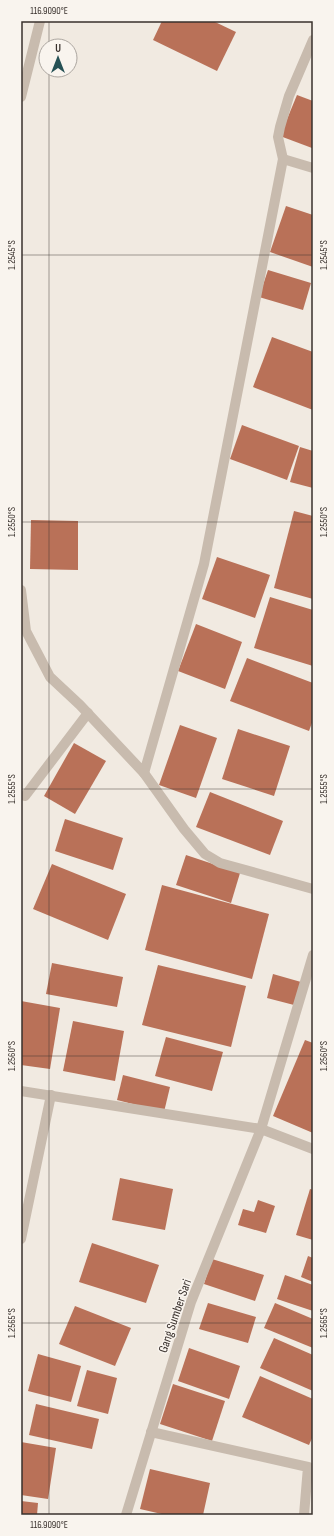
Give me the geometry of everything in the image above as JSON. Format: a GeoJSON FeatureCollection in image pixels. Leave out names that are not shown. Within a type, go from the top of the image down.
{"type":"FeatureCollection","features":[{"type":"Feature","properties":{"kind":"street"},"geometry":{"type":"LineString","coordinates":[[21,96],[40,21]]}},
{"type":"Feature","properties":{"kind":"street"},"geometry":{"type":"LineString","coordinates":[[144,774],[204,564],[283,159],[278,137],[280,127],[289,96],[313,40]]}},
{"type":"Feature","properties":{"kind":"street"},"geometry":{"type":"LineString","coordinates":[[283,159],[313,168]]}},
{"type":"Feature","properties":{"kind":"street"},"geometry":{"type":"LineString","coordinates":[[21,590],[26,631],[50,677],[88,713],[144,774],[184,829],[205,854],[220,863],[313,889]]}},
{"type":"Feature","properties":{"kind":"street"},"geometry":{"type":"LineString","coordinates":[[25,796],[88,713]]}},
{"type":"Feature","properties":{"kind":"street","name":"Gang Sumber Sari"},"geometry":{"type":"LineString","coordinates":[[126,1515],[191,1302],[261,1129],[313,955]]}},
{"type":"Feature","properties":{"kind":"street"},"geometry":{"type":"LineString","coordinates":[[21,1091],[261,1129],[313,1149]]}},
{"type":"Feature","properties":{"kind":"street"},"geometry":{"type":"LineString","coordinates":[[21,1239],[50,1095]]}},
{"type":"Feature","properties":{"kind":"street"},"geometry":{"type":"LineString","coordinates":[[151,1432],[310,1467],[304,1515]]}},
{"type":"Feature","properties":{"kind":"building"},"geometry":{"type":"Polygon","coordinates":[[[162,21],[213,21],[236,32],[217,71],[153,40],[162,21]]]}},
{"type":"Feature","properties":{"kind":"building"},"geometry":{"type":"Polygon","coordinates":[[[297,95],[313,101],[312,148],[280,136],[297,95]]]}},
{"type":"Feature","properties":{"kind":"building"},"geometry":{"type":"Polygon","coordinates":[[[286,206],[313,215],[313,267],[270,252],[286,206]]]}},
{"type":"Feature","properties":{"kind":"building"},"geometry":{"type":"Polygon","coordinates":[[[268,270],[311,283],[303,310],[259,297],[268,270]]]}},
{"type":"Feature","properties":{"kind":"building"},"geometry":{"type":"Polygon","coordinates":[[[272,337],[313,352],[313,410],[253,387],[272,337]]]}},
{"type":"Feature","properties":{"kind":"building"},"geometry":{"type":"Polygon","coordinates":[[[242,425],[299,446],[287,480],[230,459],[242,425]]]}},
{"type":"Feature","properties":{"kind":"building"},"geometry":{"type":"Polygon","coordinates":[[[300,447],[313,451],[313,488],[290,482],[300,447]]]}},
{"type":"Feature","properties":{"kind":"building"},"geometry":{"type":"Polygon","coordinates":[[[294,511],[313,516],[313,599],[274,588],[294,511]]]}},
{"type":"Feature","properties":{"kind":"building"},"geometry":{"type":"Polygon","coordinates":[[[31,520],[78,521],[78,570],[30,569],[31,520]]]}},
{"type":"Feature","properties":{"kind":"building"},"geometry":{"type":"Polygon","coordinates":[[[217,557],[270,575],[255,618],[202,599],[217,557]]]}},
{"type":"Feature","properties":{"kind":"building"},"geometry":{"type":"Polygon","coordinates":[[[270,597],[313,610],[313,666],[254,648],[270,597]]]}},
{"type":"Feature","properties":{"kind":"building"},"geometry":{"type":"Polygon","coordinates":[[[196,624],[242,642],[225,689],[178,671],[196,624]]]}},
{"type":"Feature","properties":{"kind":"building"},"geometry":{"type":"Polygon","coordinates":[[[247,658],[313,683],[313,720],[309,731],[230,701],[247,658]]]}},
{"type":"Feature","properties":{"kind":"building"},"geometry":{"type":"Polygon","coordinates":[[[180,725],[217,738],[196,798],[159,785],[180,725]]]}},
{"type":"Feature","properties":{"kind":"building"},"geometry":{"type":"Polygon","coordinates":[[[238,729],[290,746],[274,796],[222,779],[238,729]]]}},
{"type":"Feature","properties":{"kind":"building"},"geometry":{"type":"Polygon","coordinates":[[[74,743],[106,761],[75,814],[44,796],[74,743]]]}},
{"type":"Feature","properties":{"kind":"building"},"geometry":{"type":"Polygon","coordinates":[[[210,792],[283,821],[270,855],[196,827],[210,792]]]}},
{"type":"Feature","properties":{"kind":"building"},"geometry":{"type":"Polygon","coordinates":[[[65,819],[123,838],[113,870],[55,851],[65,819]]]}},
{"type":"Feature","properties":{"kind":"building"},"geometry":{"type":"Polygon","coordinates":[[[186,855],[240,873],[231,903],[176,885],[186,855]]]}},
{"type":"Feature","properties":{"kind":"building"},"geometry":{"type":"Polygon","coordinates":[[[52,864],[126,894],[108,940],[33,909],[52,864]]]}},
{"type":"Feature","properties":{"kind":"building"},"geometry":{"type":"Polygon","coordinates":[[[162,885],[269,914],[252,979],[145,950],[162,885]]]}},
{"type":"Feature","properties":{"kind":"building"},"geometry":{"type":"Polygon","coordinates":[[[52,963],[123,977],[117,1007],[46,994],[52,963]]]}},
{"type":"Feature","properties":{"kind":"building"},"geometry":{"type":"Polygon","coordinates":[[[158,965],[246,986],[231,1047],[142,1025],[158,965]]]}},
{"type":"Feature","properties":{"kind":"building"},"geometry":{"type":"Polygon","coordinates":[[[273,974],[301,982],[294,1005],[267,998],[273,974]]]}},
{"type":"Feature","properties":{"kind":"building"},"geometry":{"type":"Polygon","coordinates":[[[21,1001],[60,1008],[50,1069],[21,1065],[21,1001]]]}},
{"type":"Feature","properties":{"kind":"building"},"geometry":{"type":"Polygon","coordinates":[[[73,1021],[124,1031],[115,1081],[63,1071],[73,1021]]]}},
{"type":"Feature","properties":{"kind":"building"},"geometry":{"type":"Polygon","coordinates":[[[166,1037],[223,1052],[212,1091],[155,1076],[166,1037]]]}},
{"type":"Feature","properties":{"kind":"building"},"geometry":{"type":"Polygon","coordinates":[[[305,1040],[313,1043],[313,1133],[273,1116],[305,1040]]]}},
{"type":"Feature","properties":{"kind":"building"},"geometry":{"type":"Polygon","coordinates":[[[123,1075],[170,1087],[164,1112],[117,1100],[123,1075]]]}},
{"type":"Feature","properties":{"kind":"building"},"geometry":{"type":"Polygon","coordinates":[[[120,1178],[173,1189],[165,1230],[112,1220],[120,1178]]]}},
{"type":"Feature","properties":{"kind":"building"},"geometry":{"type":"Polygon","coordinates":[[[310,1189],[313,1190],[313,1240],[296,1235],[310,1189]]]}},
{"type":"Feature","properties":{"kind":"building"},"geometry":{"type":"Polygon","coordinates":[[[258,1200],[275,1206],[266,1233],[238,1225],[243,1209],[254,1212],[258,1200]]]}},
{"type":"Feature","properties":{"kind":"building"},"geometry":{"type":"Polygon","coordinates":[[[92,1243],[159,1265],[146,1303],[79,1282],[92,1243]]]}},
{"type":"Feature","properties":{"kind":"building"},"geometry":{"type":"Polygon","coordinates":[[[308,1256],[313,1258],[313,1282],[301,1277],[308,1256]]]}},
{"type":"Feature","properties":{"kind":"building"},"geometry":{"type":"Polygon","coordinates":[[[212,1259],[264,1275],[255,1301],[204,1284],[212,1259]]]}},
{"type":"Feature","properties":{"kind":"building"},"geometry":{"type":"Polygon","coordinates":[[[285,1275],[313,1285],[313,1311],[277,1299],[285,1275]]]}},
{"type":"Feature","properties":{"kind":"building"},"geometry":{"type":"Polygon","coordinates":[[[208,1303],[256,1317],[248,1343],[199,1329],[208,1303]]]}},
{"type":"Feature","properties":{"kind":"building"},"geometry":{"type":"Polygon","coordinates":[[[275,1303],[313,1319],[313,1348],[264,1328],[275,1303]]]}},
{"type":"Feature","properties":{"kind":"building"},"geometry":{"type":"Polygon","coordinates":[[[75,1306],[131,1328],[115,1366],[59,1344],[75,1306]]]}},
{"type":"Feature","properties":{"kind":"building"},"geometry":{"type":"Polygon","coordinates":[[[274,1338],[313,1355],[313,1391],[260,1368],[274,1338]]]}},
{"type":"Feature","properties":{"kind":"building"},"geometry":{"type":"Polygon","coordinates":[[[189,1348],[240,1366],[229,1399],[178,1381],[189,1348]]]}},
{"type":"Feature","properties":{"kind":"building"},"geometry":{"type":"Polygon","coordinates":[[[38,1354],[81,1366],[71,1402],[28,1391],[38,1354]]]}},
{"type":"Feature","properties":{"kind":"building"},"geometry":{"type":"Polygon","coordinates":[[[87,1370],[117,1378],[108,1414],[77,1406],[87,1370]]]}},
{"type":"Feature","properties":{"kind":"building"},"geometry":{"type":"Polygon","coordinates":[[[260,1376],[313,1399],[313,1436],[309,1445],[242,1417],[260,1376]]]}},
{"type":"Feature","properties":{"kind":"building"},"geometry":{"type":"Polygon","coordinates":[[[173,1384],[225,1401],[212,1441],[160,1424],[173,1384]]]}},
{"type":"Feature","properties":{"kind":"building"},"geometry":{"type":"Polygon","coordinates":[[[36,1404],[99,1419],[92,1449],[29,1435],[36,1404]]]}},
{"type":"Feature","properties":{"kind":"building"},"geometry":{"type":"Polygon","coordinates":[[[21,1442],[56,1448],[48,1499],[21,1495],[21,1442]]]}},
{"type":"Feature","properties":{"kind":"building"},"geometry":{"type":"Polygon","coordinates":[[[150,1469],[210,1483],[203,1515],[166,1515],[140,1509],[150,1469]]]}},
{"type":"Feature","properties":{"kind":"building"},"geometry":{"type":"Polygon","coordinates":[[[21,1501],[38,1503],[37,1515],[21,1515],[21,1501]]]}}]}
